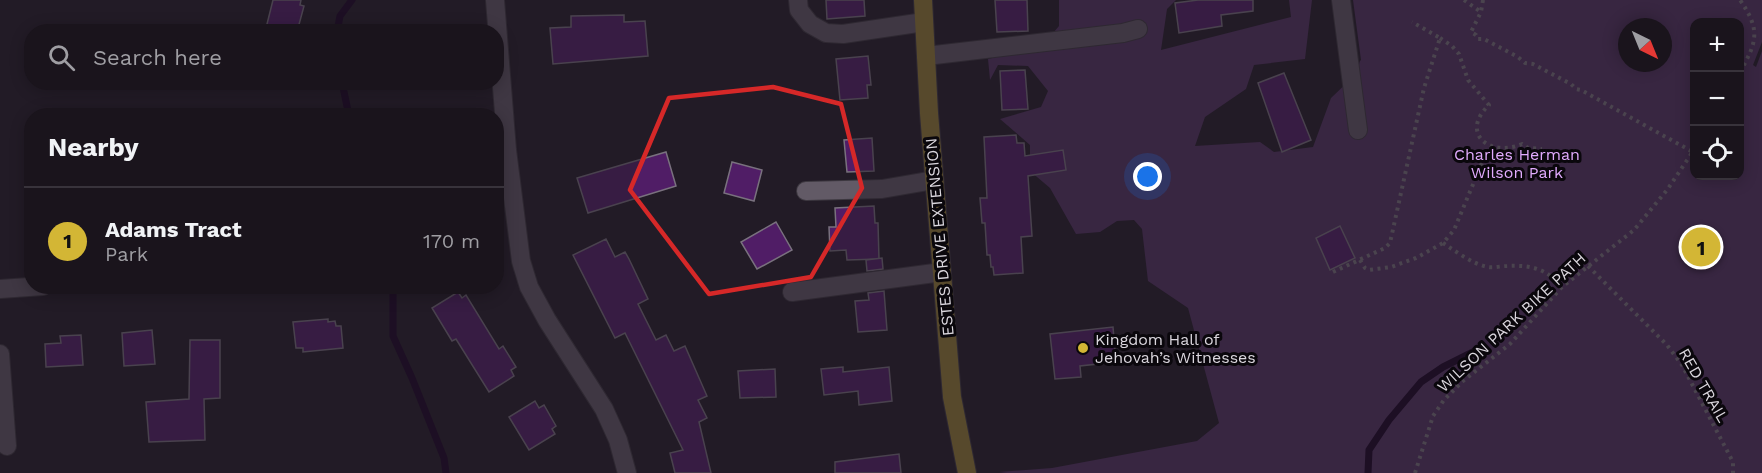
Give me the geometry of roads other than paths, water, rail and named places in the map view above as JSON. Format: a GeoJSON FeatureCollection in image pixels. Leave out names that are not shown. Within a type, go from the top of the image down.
{"type":"FeatureCollection","features":[{"type":"Feature","properties":{"kind":"main road","name":"ESTES DRIVE EXTENSION"},"geometry":{"type":"LineString","coordinates":[[923,0],[934,180],[952,397],[967,473]]}},
{"type":"Feature","properties":{"kind":"street"},"geometry":{"type":"LineString","coordinates":[[495,0],[497,24]]}},
{"type":"Feature","properties":{"kind":"street"},"geometry":{"type":"LineString","coordinates":[[798,0],[799,10],[810,24],[826,33],[843,34],[924,22]]}},
{"type":"Feature","properties":{"kind":"street"},"geometry":{"type":"LineString","coordinates":[[1341,0],[1358,130]]}},
{"type":"Feature","properties":{"kind":"street"},"geometry":{"type":"LineString","coordinates":[[926,56],[1123,33],[1138,29]]}},
{"type":"Feature","properties":{"kind":"street"},"geometry":{"type":"LineString","coordinates":[[502,90],[504,108]]}},
{"type":"Feature","properties":{"kind":"street"},"geometry":{"type":"LineString","coordinates":[[504,112],[522,261],[529,287],[603,409],[618,440],[627,473]]}},
{"type":"Feature","properties":{"kind":"street"},"geometry":{"type":"LineString","coordinates":[[806,191],[882,189],[934,180]]}},
{"type":"Feature","properties":{"kind":"street"},"geometry":{"type":"LineString","coordinates":[[792,292],[942,272]]}},
{"type":"Feature","properties":{"kind":"street"},"geometry":{"type":"LineString","coordinates":[[0,289],[24,287]]}},
{"type":"Feature","properties":{"kind":"street"},"geometry":{"type":"LineString","coordinates":[[0,354],[7,446]]}},
{"type":"Feature","properties":{"kind":"waterway"},"geometry":{"type":"LineString","coordinates":[[338,24],[340,16],[352,0]]}},
{"type":"Feature","properties":{"kind":"waterway"},"geometry":{"type":"LineString","coordinates":[[344,90],[347,108]]}},
{"type":"Feature","properties":{"kind":"waterway"},"geometry":{"type":"LineString","coordinates":[[393,294],[393,336],[444,458],[446,473]]}},
{"type":"Feature","properties":{"kind":"waterway"},"geometry":{"type":"LineString","coordinates":[[1368,473],[1369,450],[1389,420],[1421,382],[1443,367],[1475,351]]}},
{"type":"Feature","properties":{"kind":"place","name":"Adams Tract"},"geometry":{"type":"Point","coordinates":[1701,247]}},
{"type":"Feature","properties":{"kind":"place","name":"Kingdom Hall of Jehovah’s Witnesses"},"geometry":{"type":"Point","coordinates":[1083,348]}},
{"type":"Feature","properties":{"kind":"park label","name":"Charles Herman Wilson Park"},"geometry":{"type":"Point","coordinates":[1517,163]}}]}
